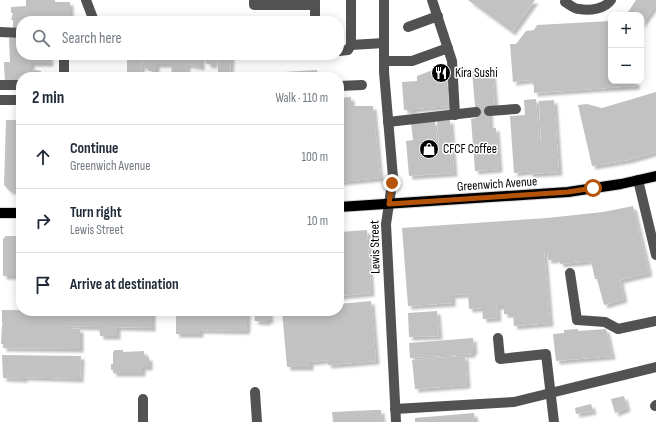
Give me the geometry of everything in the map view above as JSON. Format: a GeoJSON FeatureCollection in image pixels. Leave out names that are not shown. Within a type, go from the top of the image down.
{"type":"FeatureCollection","features":[{"type":"Feature","properties":{"kind":"main road","name":"Greenwich Avenue"},"geometry":{"type":"LineString","coordinates":[[344,207],[568,192],[656,176]]}},
{"type":"Feature","properties":{"kind":"main road"},"geometry":{"type":"LineString","coordinates":[[0,213],[16,213]]}},
{"type":"Feature","properties":{"kind":"street"},"geometry":{"type":"LineString","coordinates":[[86,0],[92,16]]}},
{"type":"Feature","properties":{"kind":"street"},"geometry":{"type":"LineString","coordinates":[[254,0],[254,5],[315,3],[315,16]]}},
{"type":"Feature","properties":{"kind":"street"},"geometry":{"type":"LineString","coordinates":[[344,50],[348,50],[351,45],[351,0]]}},
{"type":"Feature","properties":{"kind":"street","name":"Lewis Street"},"geometry":{"type":"LineString","coordinates":[[384,0],[384,61],[393,177],[386,224],[396,422]]}},
{"type":"Feature","properties":{"kind":"street"},"geometry":{"type":"LineString","coordinates":[[432,0],[452,62],[455,115]]}},
{"type":"Feature","properties":{"kind":"street"},"geometry":{"type":"LineString","coordinates":[[566,0],[564,2],[578,10],[600,8],[608,5],[612,0]]}},
{"type":"Feature","properties":{"kind":"street"},"geometry":{"type":"LineString","coordinates":[[408,27],[438,16]]}},
{"type":"Feature","properties":{"kind":"street"},"geometry":{"type":"LineString","coordinates":[[0,32],[16,33]]}},
{"type":"Feature","properties":{"kind":"street"},"geometry":{"type":"LineString","coordinates":[[351,45],[384,43]]}},
{"type":"Feature","properties":{"kind":"street"},"geometry":{"type":"LineString","coordinates":[[384,61],[412,61],[448,48]]}},
{"type":"Feature","properties":{"kind":"street"},"geometry":{"type":"LineString","coordinates":[[64,60],[64,72]]}},
{"type":"Feature","properties":{"kind":"street"},"geometry":{"type":"LineString","coordinates":[[0,85],[16,84]]}},
{"type":"Feature","properties":{"kind":"street"},"geometry":{"type":"LineString","coordinates":[[344,86],[362,86]]}},
{"type":"Feature","properties":{"kind":"street"},"geometry":{"type":"LineString","coordinates":[[0,100],[16,100]]}},
{"type":"Feature","properties":{"kind":"street"},"geometry":{"type":"LineString","coordinates":[[489,111],[516,109]]}},
{"type":"Feature","properties":{"kind":"street"},"geometry":{"type":"LineString","coordinates":[[388,122],[476,112]]}},
{"type":"Feature","properties":{"kind":"street"},"geometry":{"type":"LineString","coordinates":[[638,180],[656,255]]}},
{"type":"Feature","properties":{"kind":"street"},"geometry":{"type":"LineString","coordinates":[[570,273],[577,320],[604,322],[618,329],[656,321]]}},
{"type":"Feature","properties":{"kind":"street"},"geometry":{"type":"LineString","coordinates":[[498,338],[500,359],[546,354],[554,422]]}},
{"type":"Feature","properties":{"kind":"street"},"geometry":{"type":"LineString","coordinates":[[395,409],[514,402],[656,367]]}},
{"type":"Feature","properties":{"kind":"street"},"geometry":{"type":"LineString","coordinates":[[255,392],[257,422]]}},
{"type":"Feature","properties":{"kind":"street"},"geometry":{"type":"LineString","coordinates":[[143,399],[143,422]]}},
{"type":"Feature","properties":{"kind":"building"},"geometry":{"type":"Polygon","coordinates":[[[26,0],[55,0],[55,2],[70,2],[70,16],[16,16],[16,29],[13,29],[13,20],[11,20],[13,13],[11,13],[11,7],[26,6],[26,0]]]}},
{"type":"Feature","properties":{"kind":"building"},"geometry":{"type":"Polygon","coordinates":[[[468,0],[535,0],[512,32],[468,0]]]}},
{"type":"Feature","properties":{"kind":"building"},"geometry":{"type":"Polygon","coordinates":[[[636,0],[656,0],[656,4],[644,21],[644,12],[628,12],[636,0]]]}},
{"type":"Feature","properties":{"kind":"building"},"geometry":{"type":"Polygon","coordinates":[[[608,21],[608,84],[636,84],[636,86],[534,93],[534,85],[529,80],[513,82],[510,44],[516,44],[526,31],[534,30],[537,25],[608,21]]]}},
{"type":"Feature","properties":{"kind":"building"},"geometry":{"type":"Polygon","coordinates":[[[16,37],[16,60],[50,60],[50,63],[31,63],[31,69],[41,72],[16,72],[16,82],[5,82],[4,62],[10,62],[9,38],[16,37]]]}},
{"type":"Feature","properties":{"kind":"building"},"geometry":{"type":"Polygon","coordinates":[[[127,60],[142,60],[141,72],[127,72],[127,60]]]}},
{"type":"Feature","properties":{"kind":"building"},"geometry":{"type":"Polygon","coordinates":[[[143,60],[201,60],[201,67],[187,64],[186,72],[172,72],[171,64],[156,64],[156,71],[148,71],[148,66],[142,66],[143,60]]]}},
{"type":"Feature","properties":{"kind":"building"},"geometry":{"type":"Polygon","coordinates":[[[207,60],[214,60],[214,65],[207,64],[207,60]]]}},
{"type":"Feature","properties":{"kind":"building"},"geometry":{"type":"Polygon","coordinates":[[[218,60],[231,60],[230,72],[218,72],[218,60]]]}},
{"type":"Feature","properties":{"kind":"building"},"geometry":{"type":"Polygon","coordinates":[[[446,65],[449,106],[413,109],[413,111],[404,110],[402,82],[417,81],[417,76],[446,65]]]}},
{"type":"Feature","properties":{"kind":"building"},"geometry":{"type":"Polygon","coordinates":[[[317,70],[317,72],[284,72],[317,70]]]}},
{"type":"Feature","properties":{"kind":"building"},"geometry":{"type":"Polygon","coordinates":[[[492,70],[495,107],[489,107],[490,128],[496,128],[499,169],[475,171],[471,119],[476,118],[472,71],[492,70]]]}},
{"type":"Feature","properties":{"kind":"building"},"geometry":{"type":"Polygon","coordinates":[[[656,92],[656,152],[628,160],[592,166],[578,105],[587,104],[602,108],[656,92]]]}},
{"type":"Feature","properties":{"kind":"building"},"geometry":{"type":"Polygon","coordinates":[[[351,97],[351,106],[373,106],[380,178],[344,182],[344,98],[351,97]]]}},
{"type":"Feature","properties":{"kind":"building"},"geometry":{"type":"Polygon","coordinates":[[[536,99],[539,142],[541,142],[539,101],[554,100],[559,172],[529,174],[529,171],[514,173],[510,116],[525,115],[524,100],[536,99]]]}},
{"type":"Feature","properties":{"kind":"building"},"geometry":{"type":"Polygon","coordinates":[[[6,120],[16,120],[16,190],[10,191],[4,185],[6,120]]]}},
{"type":"Feature","properties":{"kind":"building"},"geometry":{"type":"Polygon","coordinates":[[[450,120],[454,173],[409,176],[406,141],[413,140],[411,123],[435,121],[437,144],[439,144],[437,121],[450,120]]]}},
{"type":"Feature","properties":{"kind":"building"},"geometry":{"type":"Polygon","coordinates":[[[633,206],[649,273],[620,280],[624,299],[604,305],[597,279],[595,279],[591,261],[560,264],[559,259],[548,260],[547,251],[544,251],[550,323],[514,326],[513,314],[504,314],[504,306],[497,306],[498,318],[483,319],[482,308],[469,309],[468,294],[452,295],[452,303],[408,306],[402,228],[547,218],[603,212],[633,206]]]}},
{"type":"Feature","properties":{"kind":"building"},"geometry":{"type":"Polygon","coordinates":[[[367,230],[371,293],[344,296],[344,232],[367,230]]]}},
{"type":"Feature","properties":{"kind":"building"},"geometry":{"type":"Polygon","coordinates":[[[6,236],[16,236],[16,276],[3,276],[3,239],[6,236]]]}},
{"type":"Feature","properties":{"kind":"building"},"geometry":{"type":"Polygon","coordinates":[[[371,301],[376,361],[328,365],[327,360],[310,362],[310,367],[287,367],[282,316],[344,316],[344,304],[371,301]]]}},
{"type":"Feature","properties":{"kind":"building"},"geometry":{"type":"Polygon","coordinates":[[[2,310],[16,310],[16,316],[152,316],[152,328],[117,327],[117,336],[100,336],[99,327],[68,326],[68,328],[80,329],[80,349],[3,348],[3,344],[1,344],[2,310]]]}},
{"type":"Feature","properties":{"kind":"building"},"geometry":{"type":"Polygon","coordinates":[[[437,311],[439,336],[409,337],[408,313],[437,311]]]}},
{"type":"Feature","properties":{"kind":"building"},"geometry":{"type":"Polygon","coordinates":[[[176,316],[247,316],[246,331],[200,330],[200,334],[176,334],[176,316]]]}},
{"type":"Feature","properties":{"kind":"building"},"geometry":{"type":"Polygon","coordinates":[[[254,316],[270,316],[270,320],[267,320],[267,322],[255,321],[254,316]]]}},
{"type":"Feature","properties":{"kind":"building"},"geometry":{"type":"Polygon","coordinates":[[[578,329],[578,331],[606,329],[612,356],[556,361],[553,334],[564,333],[564,330],[578,329]]]}},
{"type":"Feature","properties":{"kind":"building"},"geometry":{"type":"Polygon","coordinates":[[[473,338],[474,351],[472,351],[472,354],[410,358],[409,343],[473,338]]]}},
{"type":"Feature","properties":{"kind":"building"},"geometry":{"type":"Polygon","coordinates":[[[115,350],[123,350],[123,352],[144,351],[144,357],[149,357],[149,367],[142,367],[142,373],[113,373],[113,370],[111,370],[111,364],[113,364],[113,352],[115,350]]]}},
{"type":"Feature","properties":{"kind":"building"},"geometry":{"type":"Polygon","coordinates":[[[2,355],[81,356],[80,379],[24,377],[24,379],[3,378],[2,355]]]}},
{"type":"Feature","properties":{"kind":"building"},"geometry":{"type":"Polygon","coordinates":[[[465,356],[467,385],[415,389],[412,360],[465,356]]]}},
{"type":"Feature","properties":{"kind":"building"},"geometry":{"type":"Polygon","coordinates":[[[624,396],[627,408],[615,413],[611,399],[624,396]]]}},
{"type":"Feature","properties":{"kind":"building"},"geometry":{"type":"Polygon","coordinates":[[[591,404],[593,411],[576,414],[575,408],[591,404]]]}},
{"type":"Feature","properties":{"kind":"building"},"geometry":{"type":"Polygon","coordinates":[[[381,410],[382,422],[333,422],[332,412],[381,410]]]}},
{"type":"Feature","properties":{"kind":"building"},"geometry":{"type":"Polygon","coordinates":[[[474,413],[475,422],[415,422],[415,418],[474,413]]]}},
{"type":"Feature","properties":{"kind":"place","name":"Kira Sushi"},"geometry":{"type":"Point","coordinates":[441,73]}},
{"type":"Feature","properties":{"kind":"place","name":"CFCF Coffee"},"geometry":{"type":"Point","coordinates":[429,149]}},
{"type":"Feature","properties":{"kind":"route"},"geometry":{"type":"LineString","coordinates":[[392,183],[389,204],[568,192],[593,188]]}}]}
